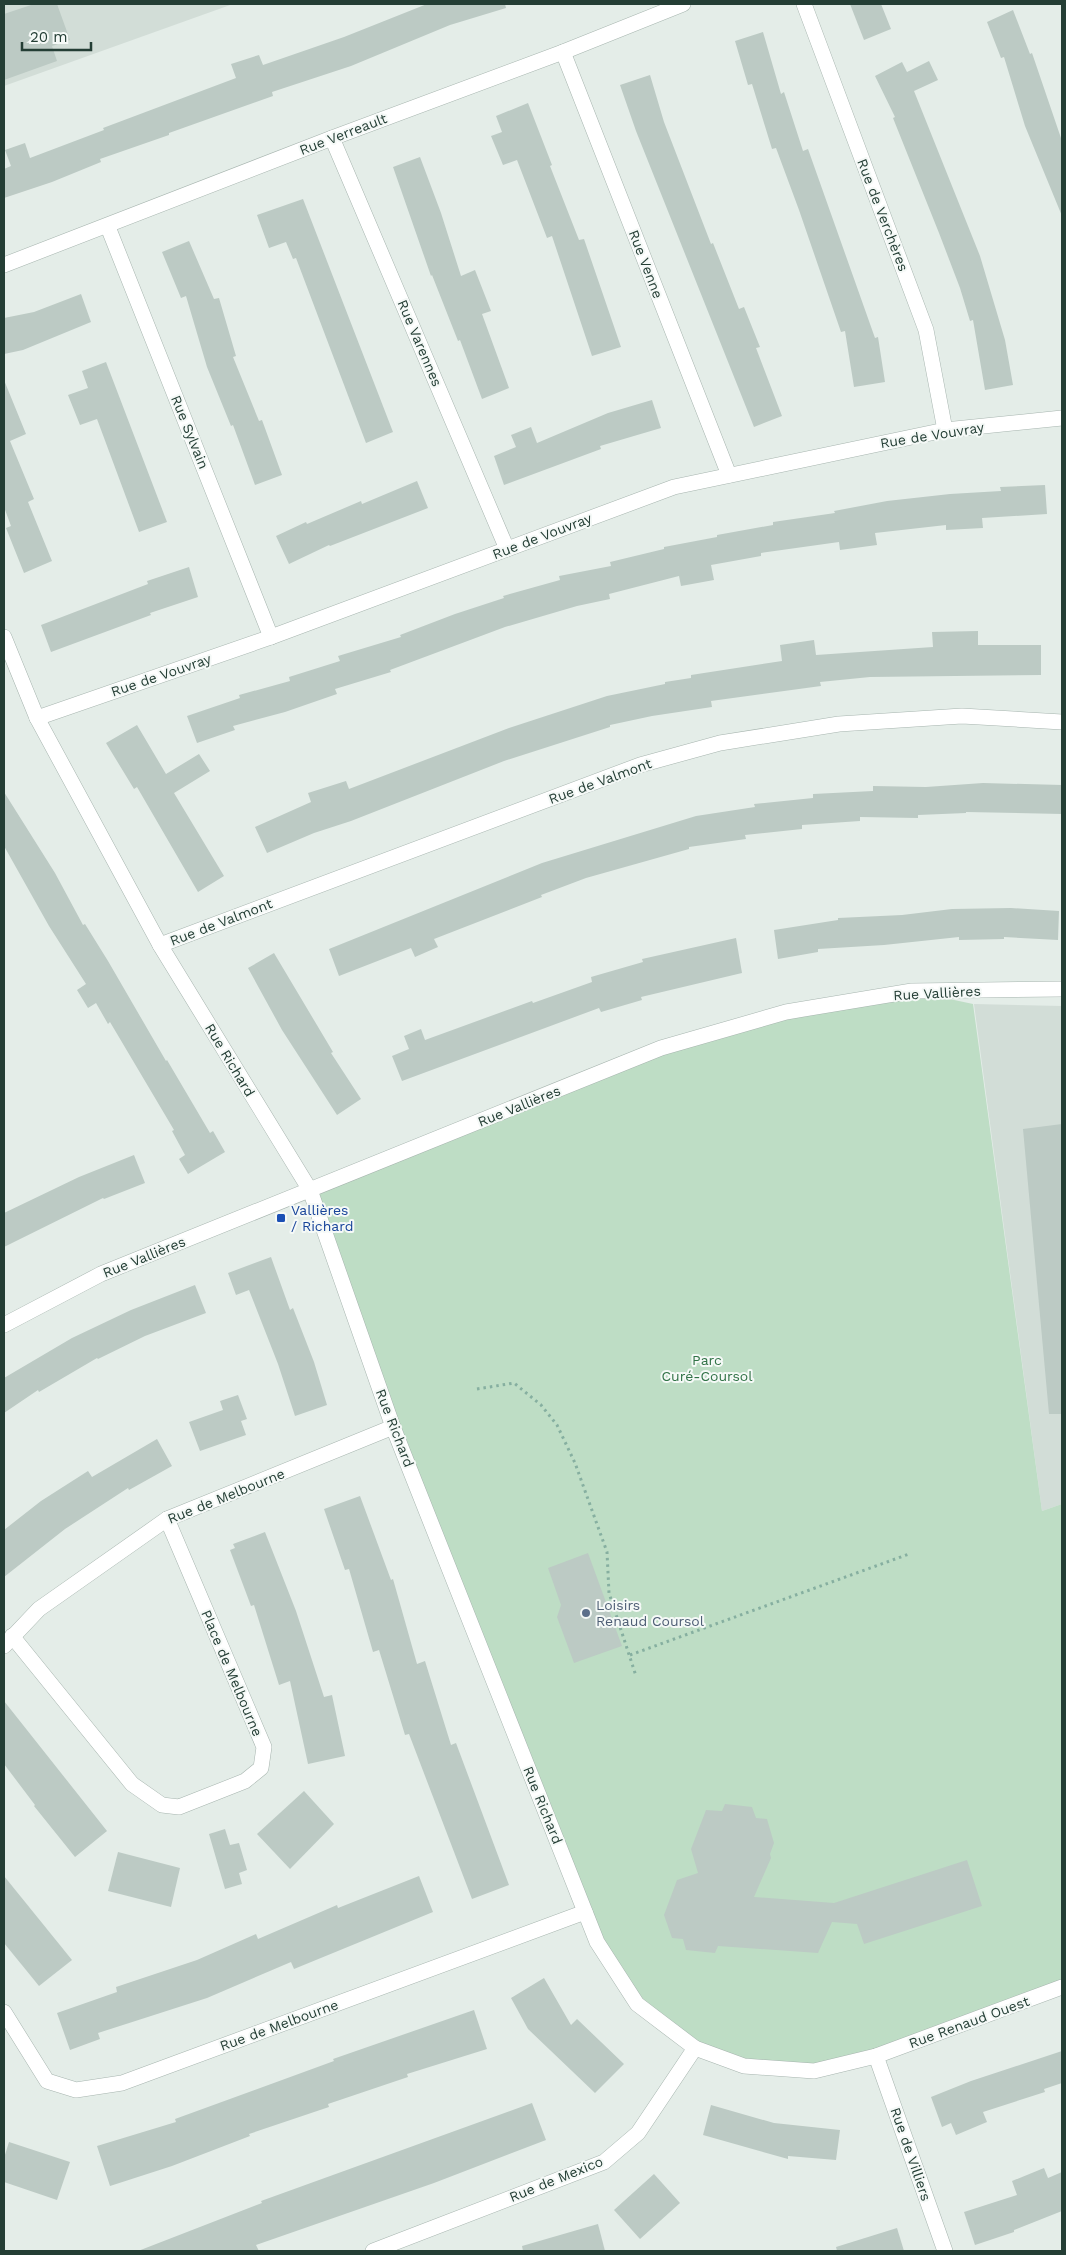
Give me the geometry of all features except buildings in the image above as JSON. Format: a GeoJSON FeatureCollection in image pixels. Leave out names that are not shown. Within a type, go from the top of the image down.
{"type":"FeatureCollection","features":[{"type":"Feature","properties":{"kind":"street","name":"Rue Verreault"},"geometry":{"type":"LineString","coordinates":[[4,265],[332,138],[563,52],[683,4]]}},
{"type":"Feature","properties":{"kind":"street","name":"Rue de Verchères"},"geometry":{"type":"LineString","coordinates":[[804,4],[926,330],[945,430]]}},
{"type":"Feature","properties":{"kind":"street","name":"Rue Venne"},"geometry":{"type":"LineString","coordinates":[[563,52],[729,475]]}},
{"type":"Feature","properties":{"kind":"street","name":"Rue Varennes"},"geometry":{"type":"LineString","coordinates":[[332,138],[507,549]]}},
{"type":"Feature","properties":{"kind":"street","name":"Rue Sylvain"},"geometry":{"type":"LineString","coordinates":[[108,226],[272,637]]}},
{"type":"Feature","properties":{"kind":"street","name":"Rue de Vouvray"},"geometry":{"type":"LineString","coordinates":[[37,718],[272,637],[674,487],[945,430],[1062,418]]}},
{"type":"Feature","properties":{"kind":"street","name":"Rue Richard"},"geometry":{"type":"LineString","coordinates":[[4,637],[37,718],[160,945],[310,1190],[393,1428],[597,1942],[637,2004],[695,2048],[744,2066],[814,2071],[876,2056]]}},
{"type":"Feature","properties":{"kind":"street","name":"Rue de Valmont"},"geometry":{"type":"LineString","coordinates":[[160,945],[640,765],[720,743],[858,722],[962,716],[1062,722]]}},
{"type":"Feature","properties":{"kind":"street","name":"Rue Vallières"},"geometry":{"type":"LineString","coordinates":[[4,1325],[101,1274],[661,1048],[786,1012],[912,991],[1062,989]]}},
{"type":"Feature","properties":{"kind":"street","name":"Rue de Melbourne"},"geometry":{"type":"LineString","coordinates":[[8,1641],[39,1609],[167,1519],[393,1428]]}},
{"type":"Feature","properties":{"kind":"street","name":"Place de Melbourne"},"geometry":{"type":"LineString","coordinates":[[8,1641],[132,1784],[162,1805],[179,1807],[246,1781],[261,1768],[264,1747],[167,1519]]}},
{"type":"Feature","properties":{"kind":"street","name":"Rue de Melbourne"},"geometry":{"type":"LineString","coordinates":[[4,2012],[47,2081],[76,2090],[122,2083],[585,1912]]}},
{"type":"Feature","properties":{"kind":"street","name":"Rue Renaud Ouest"},"geometry":{"type":"LineString","coordinates":[[876,2056],[1062,1987]]}},
{"type":"Feature","properties":{"kind":"street","name":"Rue de Mexico"},"geometry":{"type":"LineString","coordinates":[[373,2251],[604,2162],[638,2133],[695,2048]]}},
{"type":"Feature","properties":{"kind":"street","name":"Rue de Villiers"},"geometry":{"type":"LineString","coordinates":[[876,2056],[945,2251]]}},
{"type":"Feature","properties":{"kind":"path"},"geometry":{"type":"LineString","coordinates":[[477,1389],[514,1382],[541,1406],[557,1425],[575,1463],[607,1552],[609,1594],[636,1676]]}},
{"type":"Feature","properties":{"kind":"path"},"geometry":{"type":"LineString","coordinates":[[630,1655],[909,1554]]}},
{"type":"Feature","properties":{"kind":"shaded area"},"geometry":{"type":"Polygon","coordinates":[[[4,4],[233,4],[4,86],[4,4]]]}},
{"type":"Feature","properties":{"kind":"shaded area"},"geometry":{"type":"Polygon","coordinates":[[[974,1004],[1062,1006],[1062,1504],[1042,1511],[974,1004]]]}},
{"type":"Feature","properties":{"kind":"green space","name":"Parc Curé-Coursol"},"geometry":{"type":"Polygon","coordinates":[[[912,991],[973,1004],[1042,1511],[1062,1504],[1062,1987],[814,2071],[714,2055],[637,2004],[597,1942],[310,1190],[661,1048],[786,1012],[912,991]]]}},
{"type":"Feature","properties":{"kind":"place","name":"Vallières / Richard"},"geometry":{"type":"Point","coordinates":[281,1218]}},
{"type":"Feature","properties":{"kind":"place","name":"Loisirs Renaud Coursol"},"geometry":{"type":"Point","coordinates":[586,1613]}}]}
